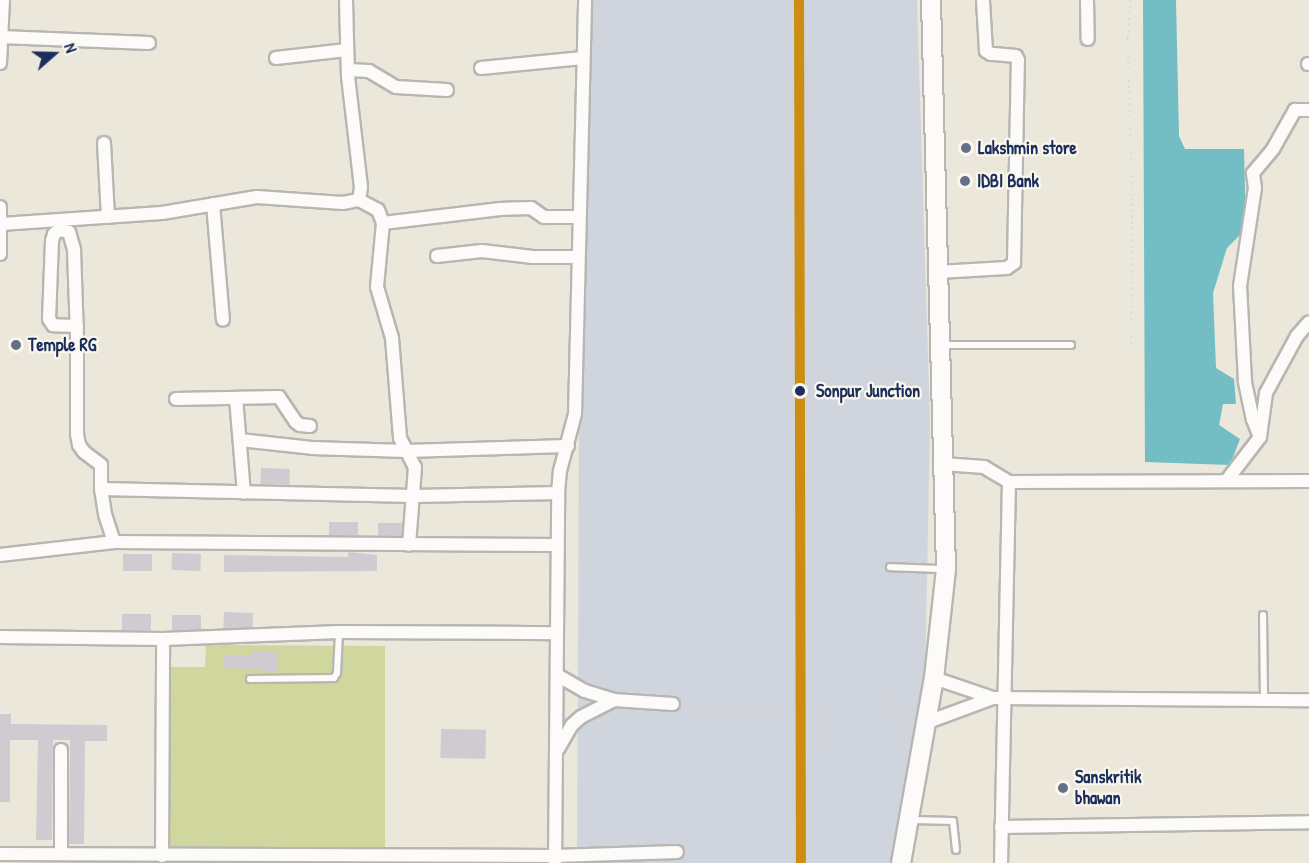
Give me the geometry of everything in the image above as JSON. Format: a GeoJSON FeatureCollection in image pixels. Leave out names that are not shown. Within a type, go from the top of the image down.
{"type":"FeatureCollection","features":[{"type":"Feature","properties":{"kind":"main road"},"geometry":{"type":"LineString","coordinates":[[901,863],[933,678],[946,569],[931,0]]}},
{"type":"Feature","properties":{"kind":"street"},"geometry":{"type":"LineString","coordinates":[[0,63],[3,0]]}},
{"type":"Feature","properties":{"kind":"street"},"geometry":{"type":"LineString","coordinates":[[346,0],[348,70],[361,187],[359,200]]}},
{"type":"Feature","properties":{"kind":"street"},"geometry":{"type":"LineString","coordinates":[[555,860],[558,493],[560,471],[575,414],[585,0]]}},
{"type":"Feature","properties":{"kind":"street"},"geometry":{"type":"LineString","coordinates":[[938,272],[1007,268],[1014,263],[1018,60],[1016,56],[991,54],[986,51],[984,0]]}},
{"type":"Feature","properties":{"kind":"street"},"geometry":{"type":"LineString","coordinates":[[1087,0],[1088,39]]}},
{"type":"Feature","properties":{"kind":"street"},"geometry":{"type":"LineString","coordinates":[[1,37],[149,43]]}},
{"type":"Feature","properties":{"kind":"street"},"geometry":{"type":"LineString","coordinates":[[276,58],[347,50]]}},
{"type":"Feature","properties":{"kind":"street"},"geometry":{"type":"LineString","coordinates":[[481,68],[583,58]]}},
{"type":"Feature","properties":{"kind":"street"},"geometry":{"type":"LineString","coordinates":[[348,70],[369,71],[396,87],[447,90]]}},
{"type":"Feature","properties":{"kind":"street"},"geometry":{"type":"LineString","coordinates":[[1260,437],[1253,420],[1245,381],[1240,286],[1255,188],[1253,172],[1272,149],[1295,110],[1309,110]]}},
{"type":"Feature","properties":{"kind":"street"},"geometry":{"type":"LineString","coordinates":[[104,143],[108,217]]}},
{"type":"Feature","properties":{"kind":"street"},"geometry":{"type":"LineString","coordinates":[[1,224],[162,213],[257,197],[343,203],[359,200],[378,210],[383,223],[377,286],[392,338],[398,429],[415,467],[409,545]]}},
{"type":"Feature","properties":{"kind":"street"},"geometry":{"type":"LineString","coordinates":[[213,204],[223,320]]}},
{"type":"Feature","properties":{"kind":"street"},"geometry":{"type":"LineString","coordinates":[[0,207],[0,254]]}},
{"type":"Feature","properties":{"kind":"street"},"geometry":{"type":"LineString","coordinates":[[383,223],[500,209],[531,208],[544,217],[578,217]]}},
{"type":"Feature","properties":{"kind":"street"},"geometry":{"type":"LineString","coordinates":[[77,326],[53,326],[49,319],[52,241],[54,234],[59,230],[69,232],[73,239],[77,326],[77,434],[84,452],[101,465],[101,489],[114,542]]}},
{"type":"Feature","properties":{"kind":"street"},"geometry":{"type":"LineString","coordinates":[[437,256],[482,251],[533,257],[577,257]]}},
{"type":"Feature","properties":{"kind":"street"},"geometry":{"type":"LineString","coordinates":[[1227,480],[1260,437],[1266,393],[1298,336],[1309,322]]}},
{"type":"Feature","properties":{"kind":"street"},"geometry":{"type":"LineString","coordinates":[[176,399],[279,397],[296,422],[310,426]]}},
{"type":"Feature","properties":{"kind":"street"},"geometry":{"type":"LineString","coordinates":[[236,398],[244,493]]}},
{"type":"Feature","properties":{"kind":"street"},"geometry":{"type":"LineString","coordinates":[[240,440],[312,448],[406,451],[568,446]]}},
{"type":"Feature","properties":{"kind":"street"},"geometry":{"type":"LineString","coordinates":[[943,464],[984,467],[1009,482],[1309,481]]}},
{"type":"Feature","properties":{"kind":"street"},"geometry":{"type":"LineString","coordinates":[[1000,863],[998,699],[1009,482]]}},
{"type":"Feature","properties":{"kind":"street"},"geometry":{"type":"LineString","coordinates":[[101,489],[414,496],[558,493]]}},
{"type":"Feature","properties":{"kind":"street"},"geometry":{"type":"LineString","coordinates":[[0,555],[114,542],[557,545]]}},
{"type":"Feature","properties":{"kind":"street"},"geometry":{"type":"LineString","coordinates":[[0,637],[163,639],[339,632],[557,633]]}},
{"type":"Feature","properties":{"kind":"street"},"geometry":{"type":"LineString","coordinates":[[162,856],[163,639]]}},
{"type":"Feature","properties":{"kind":"street"},"geometry":{"type":"LineString","coordinates":[[558,675],[585,692],[614,700],[673,704]]}},
{"type":"Feature","properties":{"kind":"street"},"geometry":{"type":"LineString","coordinates":[[933,678],[998,699],[1309,700]]}},
{"type":"Feature","properties":{"kind":"street"},"geometry":{"type":"LineString","coordinates":[[925,723],[998,699]]}},
{"type":"Feature","properties":{"kind":"street"},"geometry":{"type":"LineString","coordinates":[[557,750],[572,725],[581,717],[614,700]]}},
{"type":"Feature","properties":{"kind":"street"},"geometry":{"type":"LineString","coordinates":[[61,750],[61,853]]}},
{"type":"Feature","properties":{"kind":"street"},"geometry":{"type":"LineString","coordinates":[[1000,827],[1309,822]]}},
{"type":"Feature","properties":{"kind":"street"},"geometry":{"type":"LineString","coordinates":[[0,854],[555,860],[677,852]]}},
{"type":"Feature","properties":{"kind":"lane"},"geometry":{"type":"LineString","coordinates":[[940,345],[1071,345]]}},
{"type":"Feature","properties":{"kind":"lane"},"geometry":{"type":"LineString","coordinates":[[890,567],[946,569]]}},
{"type":"Feature","properties":{"kind":"lane"},"geometry":{"type":"LineString","coordinates":[[1263,615],[1264,700]]}},
{"type":"Feature","properties":{"kind":"lane"},"geometry":{"type":"LineString","coordinates":[[250,679],[334,678],[337,673],[339,632]]}},
{"type":"Feature","properties":{"kind":"lane"},"geometry":{"type":"LineString","coordinates":[[908,820],[953,821],[956,850]]}},
{"type":"Feature","properties":{"kind":"path"},"geometry":{"type":"LineString","coordinates":[[1130,0],[1128,38],[1132,198],[1131,345]]}},
{"type":"Feature","properties":{"kind":"path"},"geometry":{"type":"LineString","coordinates":[[827,702],[827,737]]}},
{"type":"Feature","properties":{"kind":"path"},"geometry":{"type":"LineString","coordinates":[[673,704],[889,702],[887,716],[895,716],[895,705],[905,705],[904,717]]}},
{"type":"Feature","properties":{"kind":"path"},"geometry":{"type":"LineString","coordinates":[[811,737],[850,737]]}},
{"type":"Feature","properties":{"kind":"shaded area"},"geometry":{"type":"Polygon","coordinates":[[[581,0],[917,0],[930,422],[925,680],[891,863],[577,863],[581,0]]]}},
{"type":"Feature","properties":{"kind":"green space"},"geometry":{"type":"Polygon","coordinates":[[[206,645],[385,646],[385,852],[168,851],[168,667],[205,667],[206,645]]]}},
{"type":"Feature","properties":{"kind":"water"},"geometry":{"type":"Polygon","coordinates":[[[1143,0],[1176,0],[1179,136],[1185,149],[1244,149],[1246,229],[1227,248],[1213,293],[1216,368],[1234,379],[1236,404],[1223,404],[1219,425],[1240,439],[1230,465],[1145,462],[1143,0]]]}},
{"type":"Feature","properties":{"kind":"building"},"geometry":{"type":"Polygon","coordinates":[[[261,468],[290,469],[289,485],[260,484],[261,468]]]}},
{"type":"Feature","properties":{"kind":"building"},"geometry":{"type":"Polygon","coordinates":[[[329,522],[358,522],[358,535],[329,535],[329,522]]]}},
{"type":"Feature","properties":{"kind":"building"},"geometry":{"type":"Polygon","coordinates":[[[378,523],[402,523],[402,536],[378,536],[378,523]]]}},
{"type":"Feature","properties":{"kind":"building"},"geometry":{"type":"Polygon","coordinates":[[[348,552],[377,555],[377,571],[224,572],[224,555],[348,557],[348,552]]]}},
{"type":"Feature","properties":{"kind":"building"},"geometry":{"type":"Polygon","coordinates":[[[172,553],[201,554],[200,571],[171,570],[172,553]]]}},
{"type":"Feature","properties":{"kind":"building"},"geometry":{"type":"Polygon","coordinates":[[[123,554],[152,554],[152,571],[123,571],[123,554]]]}},
{"type":"Feature","properties":{"kind":"building"},"geometry":{"type":"Polygon","coordinates":[[[224,612],[253,613],[252,629],[223,628],[224,612]]]}},
{"type":"Feature","properties":{"kind":"building"},"geometry":{"type":"Polygon","coordinates":[[[122,614],[151,614],[151,630],[122,630],[122,614]]]}},
{"type":"Feature","properties":{"kind":"building"},"geometry":{"type":"Polygon","coordinates":[[[172,615],[201,615],[201,630],[172,630],[172,615]]]}},
{"type":"Feature","properties":{"kind":"building"},"geometry":{"type":"Polygon","coordinates":[[[252,651],[278,652],[277,672],[223,667],[224,655],[252,656],[252,651]]]}},
{"type":"Feature","properties":{"kind":"building"},"geometry":{"type":"Polygon","coordinates":[[[0,714],[11,714],[11,724],[107,725],[107,741],[85,741],[84,844],[69,844],[70,740],[53,740],[52,840],[36,840],[38,740],[10,740],[10,802],[0,802],[0,714]]]}},
{"type":"Feature","properties":{"kind":"building"},"geometry":{"type":"Polygon","coordinates":[[[441,729],[486,730],[485,759],[440,758],[441,729]]]}},
{"type":"Feature","properties":{"kind":"transit line"},"geometry":{"type":"LineString","coordinates":[[799,0],[801,863]]}},
{"type":"Feature","properties":{"kind":"place","name":"Lakshmin store"},"geometry":{"type":"Point","coordinates":[966,148]}},
{"type":"Feature","properties":{"kind":"place","name":"IDBI Bank"},"geometry":{"type":"Point","coordinates":[965,181]}},
{"type":"Feature","properties":{"kind":"place","name":"Temple RG"},"geometry":{"type":"Point","coordinates":[16,345]}},
{"type":"Feature","properties":{"kind":"place","name":"Sonpur Junction"},"geometry":{"type":"Point","coordinates":[800,391]}},
{"type":"Feature","properties":{"kind":"place","name":"Sanskritik bhawan"},"geometry":{"type":"Point","coordinates":[1063,788]}}]}
